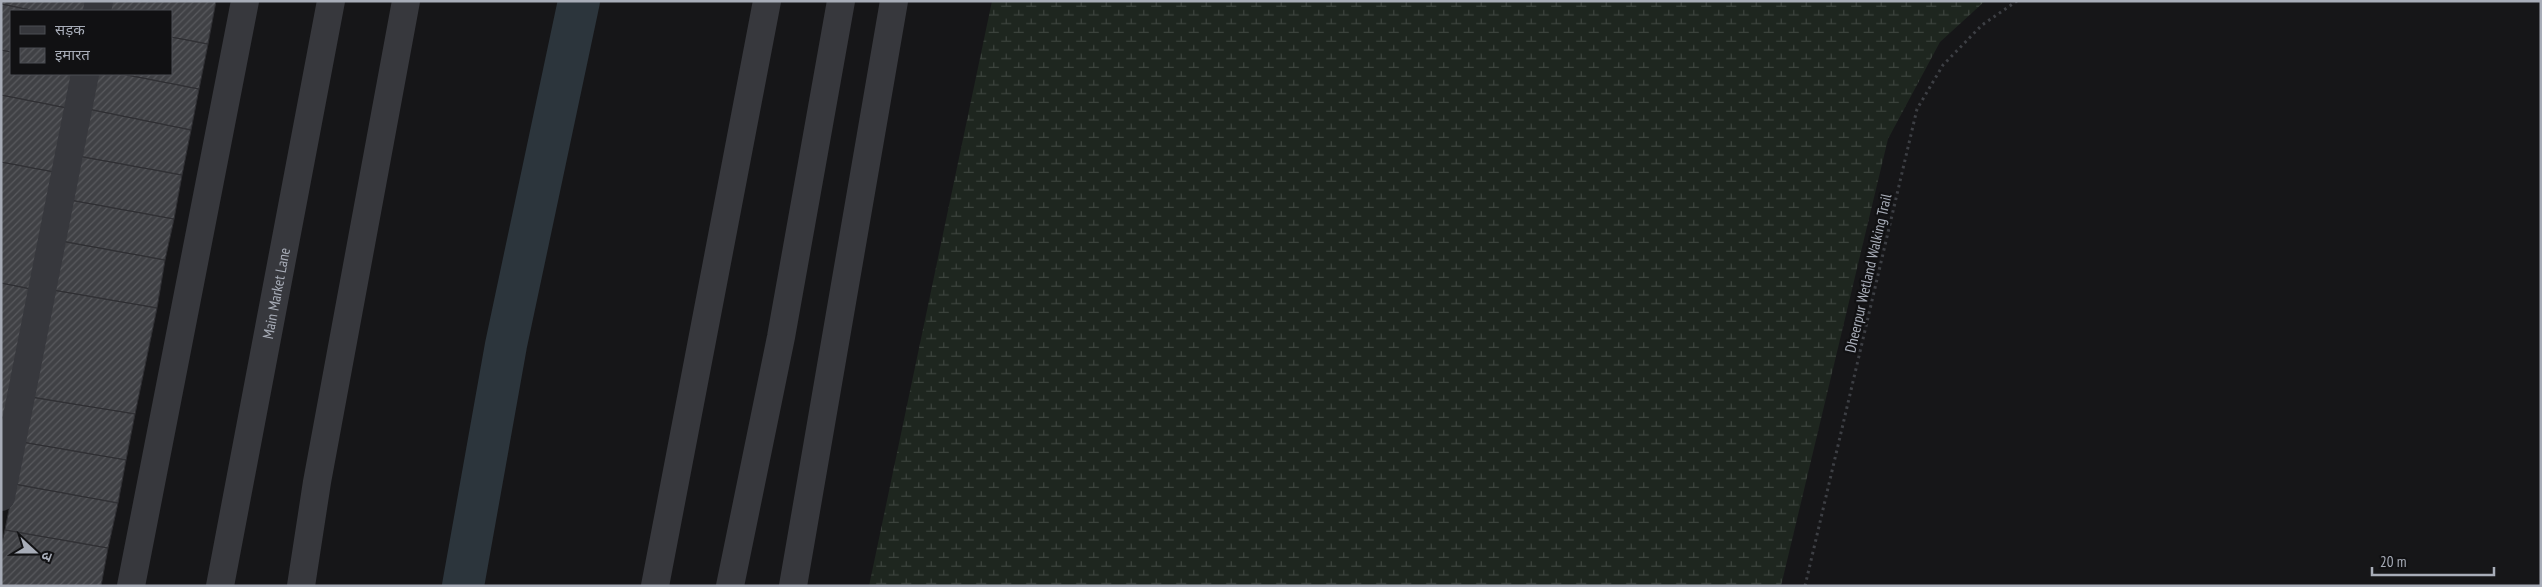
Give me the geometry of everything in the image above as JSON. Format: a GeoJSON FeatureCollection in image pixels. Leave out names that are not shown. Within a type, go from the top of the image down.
{"type":"FeatureCollection","features":[{"type":"Feature","properties":{"kind":"street"},"geometry":{"type":"LineString","coordinates":[[131,586],[245,1]]}},
{"type":"Feature","properties":{"kind":"street","name":"Main Market Lane"},"geometry":{"type":"LineString","coordinates":[[220,586],[331,1]]}},
{"type":"Feature","properties":{"kind":"street"},"geometry":{"type":"LineString","coordinates":[[301,586],[319,472],[406,1]]}},
{"type":"Feature","properties":{"kind":"street"},"geometry":{"type":"LineString","coordinates":[[655,586],[766,1]]}},
{"type":"Feature","properties":{"kind":"street"},"geometry":{"type":"LineString","coordinates":[[730,586],[781,337],[841,1]]}},
{"type":"Feature","properties":{"kind":"street"},"geometry":{"type":"LineString","coordinates":[[793,586],[894,1]]}},
{"type":"Feature","properties":{"kind":"street"},"geometry":{"type":"LineString","coordinates":[[1,497],[84,75]]}},
{"type":"Feature","properties":{"kind":"path","name":"Dheerpur Wetland Walking Trail"},"geometry":{"type":"LineString","coordinates":[[1805,586],[1917,109],[1943,65],[1982,25],[2016,1]]}},
{"type":"Feature","properties":{"kind":"green space"},"geometry":{"type":"Polygon","coordinates":[[[992,1],[1985,1],[1940,42],[1888,139],[1781,586],[869,586],[992,1]]]}},
{"type":"Feature","properties":{"kind":"building"},"geometry":{"type":"Polygon","coordinates":[[[1,1],[88,1],[86,10],[31,10],[1,4],[1,1]]]}},
{"type":"Feature","properties":{"kind":"building"},"geometry":{"type":"Polygon","coordinates":[[[109,1],[216,1],[208,44],[172,37],[172,10],[107,10],[109,1]]]}},
{"type":"Feature","properties":{"kind":"building"},"geometry":{"type":"Polygon","coordinates":[[[1,4],[31,10],[10,10],[10,52],[1,50],[1,4]]]}},
{"type":"Feature","properties":{"kind":"building"},"geometry":{"type":"Polygon","coordinates":[[[172,37],[208,44],[199,89],[127,75],[172,75],[172,37]]]}},
{"type":"Feature","properties":{"kind":"building"},"geometry":{"type":"Polygon","coordinates":[[[1,50],[10,52],[10,75],[74,75],[67,108],[1,95],[1,50]]]}},
{"type":"Feature","properties":{"kind":"building"},"geometry":{"type":"Polygon","coordinates":[[[94,75],[127,75],[199,89],[191,130],[88,109],[94,75]]]}},
{"type":"Feature","properties":{"kind":"building"},"geometry":{"type":"Polygon","coordinates":[[[1,95],[67,108],[54,172],[1,162],[1,95]]]}},
{"type":"Feature","properties":{"kind":"building"},"geometry":{"type":"Polygon","coordinates":[[[88,109],[191,130],[182,175],[78,156],[88,109]]]}},
{"type":"Feature","properties":{"kind":"building"},"geometry":{"type":"Polygon","coordinates":[[[78,156],[182,175],[174,219],[70,200],[78,156]]]}},
{"type":"Feature","properties":{"kind":"building"},"geometry":{"type":"Polygon","coordinates":[[[1,162],[54,172],[31,289],[1,283],[1,162]]]}},
{"type":"Feature","properties":{"kind":"building"},"geometry":{"type":"Polygon","coordinates":[[[70,200],[174,219],[165,260],[61,241],[70,200]]]}},
{"type":"Feature","properties":{"kind":"building"},"geometry":{"type":"Polygon","coordinates":[[[61,241],[165,260],[157,308],[53,290],[61,241]]]}},
{"type":"Feature","properties":{"kind":"building"},"geometry":{"type":"Polygon","coordinates":[[[1,283],[31,289],[7,417],[1,416],[1,283]]]}},
{"type":"Feature","properties":{"kind":"building"},"geometry":{"type":"Polygon","coordinates":[[[53,290],[157,308],[135,414],[31,397],[53,290]]]}},
{"type":"Feature","properties":{"kind":"building"},"geometry":{"type":"Polygon","coordinates":[[[31,397],[135,414],[126,460],[22,442],[31,397]]]}},
{"type":"Feature","properties":{"kind":"building"},"geometry":{"type":"Polygon","coordinates":[[[22,442],[126,460],[118,503],[14,484],[22,442]]]}},
{"type":"Feature","properties":{"kind":"building"},"geometry":{"type":"Polygon","coordinates":[[[14,484],[118,503],[108,548],[5,530],[14,484]]]}},
{"type":"Feature","properties":{"kind":"building"},"geometry":{"type":"Polygon","coordinates":[[[5,530],[108,548],[101,586],[1,586],[1,547],[5,530]]]}},
{"type":"Feature","properties":{"kind":"waterway"},"geometry":{"type":"LineString","coordinates":[[463,586],[506,345],[579,1]]}}]}
